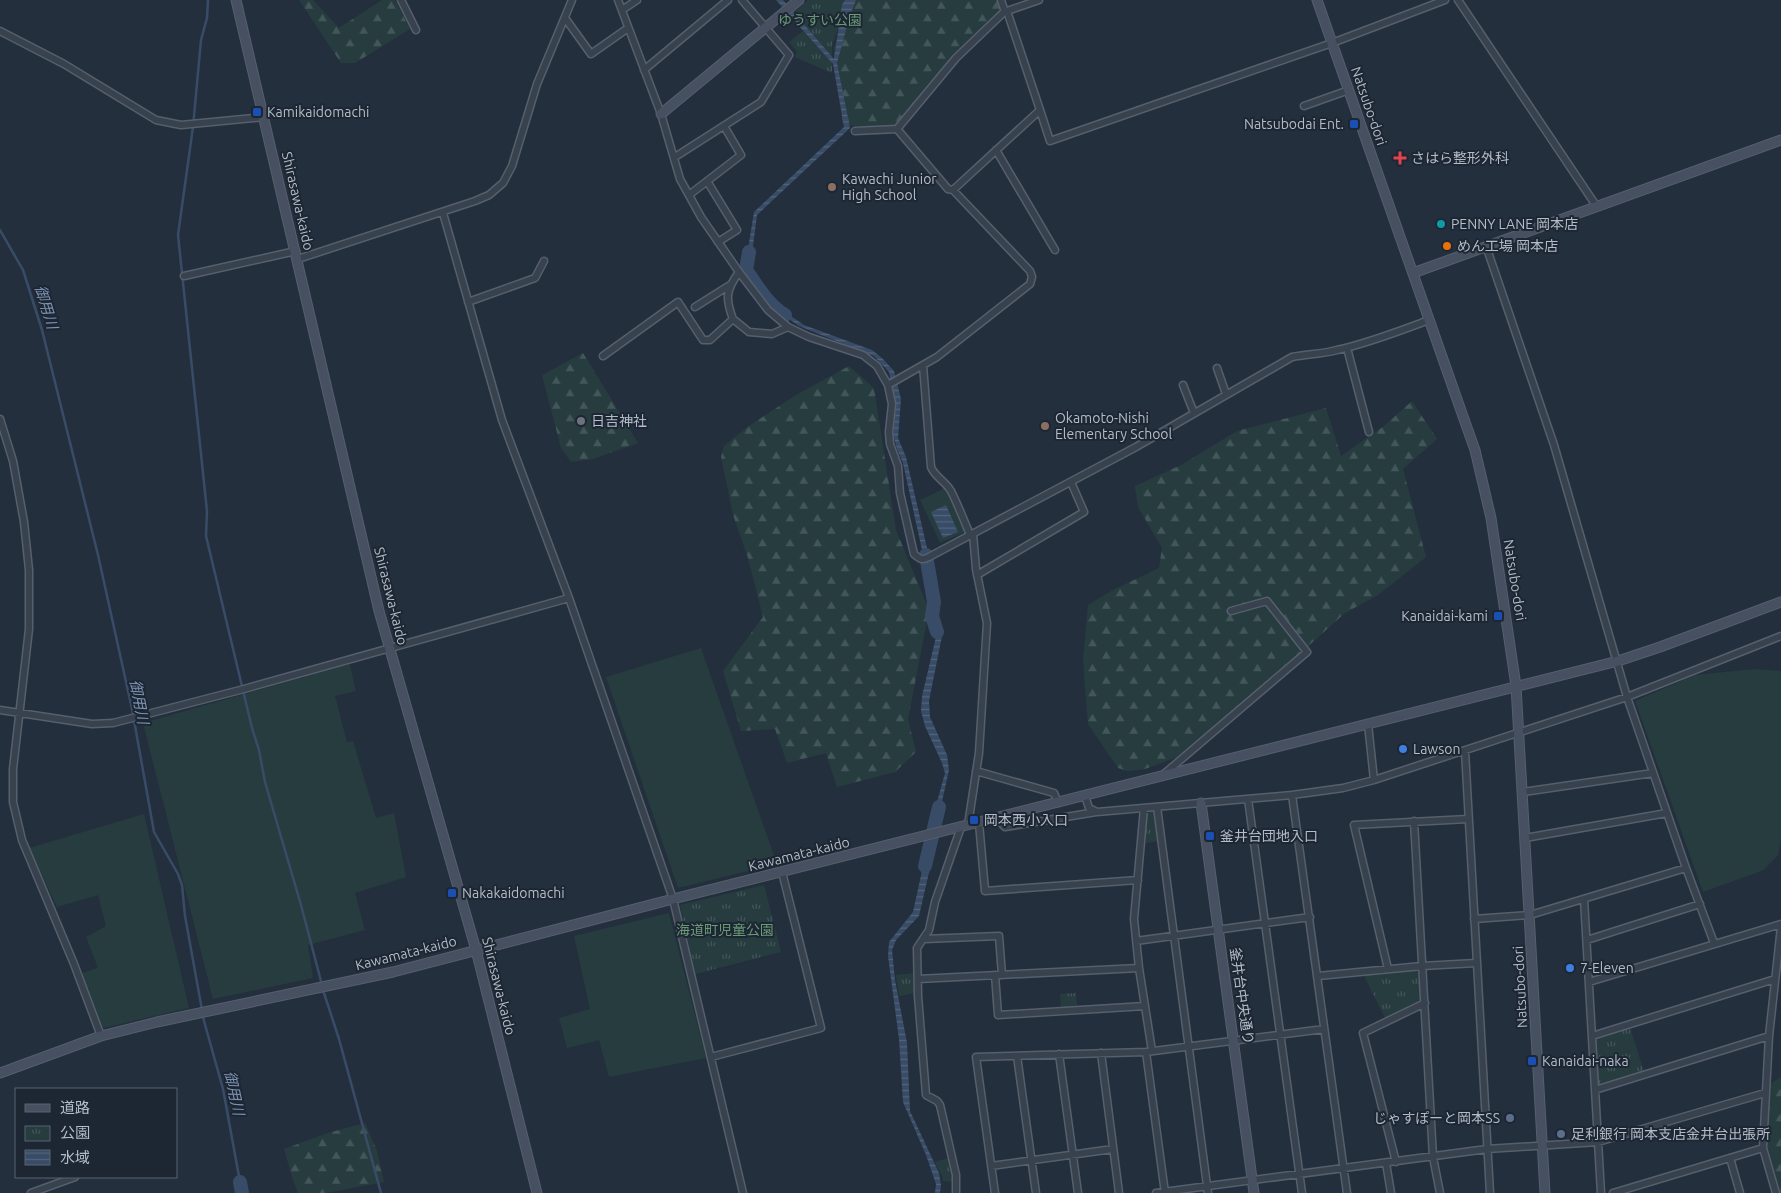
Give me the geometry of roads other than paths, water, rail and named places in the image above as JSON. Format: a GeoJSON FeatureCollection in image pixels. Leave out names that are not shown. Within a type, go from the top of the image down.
{"type":"FeatureCollection","features":[{"type":"Feature","properties":{"kind":"main road","name":"Shirasawa-kaido"},"geometry":{"type":"LineString","coordinates":[[236,0],[379,611],[476,950],[537,1193]]}},
{"type":"Feature","properties":{"kind":"main road"},"geometry":{"type":"LineString","coordinates":[[661,114],[799,0]]}},
{"type":"Feature","properties":{"kind":"main road","name":"Natsubo-dori"},"geometry":{"type":"LineString","coordinates":[[1317,0],[1462,413],[1484,486],[1504,598],[1516,686],[1545,1193]]}},
{"type":"Feature","properties":{"kind":"main road"},"geometry":{"type":"LineString","coordinates":[[1413,273],[1781,140]]}},
{"type":"Feature","properties":{"kind":"main road","name":"Kawamata-kaido"},"geometry":{"type":"LineString","coordinates":[[0,1073],[101,1036],[157,1022],[393,972],[673,899],[1618,661],[1781,602]]}},
{"type":"Feature","properties":{"kind":"main road","name":"釜井台中央通り"},"geometry":{"type":"LineString","coordinates":[[1200,803],[1254,1193]]}},
{"type":"Feature","properties":{"kind":"street"},"geometry":{"type":"LineString","coordinates":[[400,0],[416,30]]}},
{"type":"Feature","properties":{"kind":"street"},"geometry":{"type":"LineString","coordinates":[[184,276],[297,255],[443,213],[489,195],[503,183],[512,166],[537,84],[572,0]]}},
{"type":"Feature","properties":{"kind":"street"},"geometry":{"type":"LineString","coordinates":[[618,0],[661,114],[680,179],[701,217],[739,272],[768,310],[788,327],[809,338],[863,355],[892,382],[890,444],[898,466],[900,493],[914,554],[920,559],[926,558],[1136,447],[1292,357],[1347,348],[1429,320]]}},
{"type":"Feature","properties":{"kind":"street"},"geometry":{"type":"LineString","coordinates":[[622,10],[637,0]]}},
{"type":"Feature","properties":{"kind":"street"},"geometry":{"type":"LineString","coordinates":[[644,70],[728,0]]}},
{"type":"Feature","properties":{"kind":"street"},"geometry":{"type":"LineString","coordinates":[[675,157],[761,102],[789,56],[742,0]]}},
{"type":"Feature","properties":{"kind":"street"},"geometry":{"type":"LineString","coordinates":[[1001,0],[1007,12],[1050,141],[1332,43],[1445,0]]}},
{"type":"Feature","properties":{"kind":"street"},"geometry":{"type":"LineString","coordinates":[[855,131],[897,129],[956,58],[1002,13],[1039,0]]}},
{"type":"Feature","properties":{"kind":"street"},"geometry":{"type":"LineString","coordinates":[[1458,0],[1598,207]]}},
{"type":"Feature","properties":{"kind":"street"},"geometry":{"type":"LineString","coordinates":[[565,18],[591,54],[628,28]]}},
{"type":"Feature","properties":{"kind":"street"},"geometry":{"type":"LineString","coordinates":[[0,31],[64,64],[156,120],[181,125],[264,117]]}},
{"type":"Feature","properties":{"kind":"street"},"geometry":{"type":"LineString","coordinates":[[1304,106],[1349,90]]}},
{"type":"Feature","properties":{"kind":"street"},"geometry":{"type":"LineString","coordinates":[[953,190],[1040,110]]}},
{"type":"Feature","properties":{"kind":"street"},"geometry":{"type":"LineString","coordinates":[[689,195],[741,155],[724,126]]}},
{"type":"Feature","properties":{"kind":"street"},"geometry":{"type":"LineString","coordinates":[[892,382],[937,356],[1030,284],[1032,278],[1030,271],[953,190],[948,190],[897,129]]}},
{"type":"Feature","properties":{"kind":"street"},"geometry":{"type":"LineString","coordinates":[[996,150],[1055,250]]}},
{"type":"Feature","properties":{"kind":"street"},"geometry":{"type":"LineString","coordinates":[[707,181],[736,230],[718,242]]}},
{"type":"Feature","properties":{"kind":"street"},"geometry":{"type":"LineString","coordinates":[[443,213],[502,420],[569,598],[673,899],[743,1193]]}},
{"type":"Feature","properties":{"kind":"street"},"geometry":{"type":"LineString","coordinates":[[1486,246],[1554,445],[1627,697],[1714,943]]}},
{"type":"Feature","properties":{"kind":"street"},"geometry":{"type":"LineString","coordinates":[[468,302],[535,278],[544,261]]}},
{"type":"Feature","properties":{"kind":"street"},"geometry":{"type":"LineString","coordinates":[[739,272],[730,285],[727,295],[733,319],[749,332],[772,334],[788,327]]}},
{"type":"Feature","properties":{"kind":"street"},"geometry":{"type":"LineString","coordinates":[[695,307],[730,285]]}},
{"type":"Feature","properties":{"kind":"street"},"geometry":{"type":"LineString","coordinates":[[602,356],[678,302],[703,340],[710,340],[733,319]]}},
{"type":"Feature","properties":{"kind":"street"},"geometry":{"type":"LineString","coordinates":[[1347,348],[1369,432]]}},
{"type":"Feature","properties":{"kind":"street"},"geometry":{"type":"LineString","coordinates":[[923,365],[931,467],[936,476],[943,480],[950,490],[972,534],[986,624],[979,752],[976,771],[964,826],[935,902],[929,930],[917,948],[926,1095],[937,1101],[940,1105],[956,1175],[956,1193]]}},
{"type":"Feature","properties":{"kind":"street"},"geometry":{"type":"LineString","coordinates":[[1217,368],[1226,394]]}},
{"type":"Feature","properties":{"kind":"street"},"geometry":{"type":"LineString","coordinates":[[1183,385],[1194,413]]}},
{"type":"Feature","properties":{"kind":"street"},"geometry":{"type":"LineString","coordinates":[[0,418],[13,461],[23,513],[29,570],[30,629],[13,768],[13,802],[22,840],[74,964],[101,1036]]}},
{"type":"Feature","properties":{"kind":"street"},"geometry":{"type":"LineString","coordinates":[[977,575],[1084,512],[1071,482]]}},
{"type":"Feature","properties":{"kind":"street"},"geometry":{"type":"LineString","coordinates":[[0,710],[92,724],[113,723],[244,689],[569,598]]}},
{"type":"Feature","properties":{"kind":"street"},"geometry":{"type":"LineString","coordinates":[[1162,777],[1307,652],[1267,601],[1231,611]]}},
{"type":"Feature","properties":{"kind":"street"},"geometry":{"type":"LineString","coordinates":[[999,818],[1005,826],[1097,812],[1292,795],[1343,788],[1465,751],[1627,697],[1781,636]]}},
{"type":"Feature","properties":{"kind":"street"},"geometry":{"type":"LineString","coordinates":[[1368,724],[1374,780]]}},
{"type":"Feature","properties":{"kind":"street"},"geometry":{"type":"LineString","coordinates":[[1465,751],[1490,1193]]}},
{"type":"Feature","properties":{"kind":"street"},"geometry":{"type":"LineString","coordinates":[[976,771],[1054,793],[1058,803]]}},
{"type":"Feature","properties":{"kind":"street"},"geometry":{"type":"LineString","coordinates":[[1523,792],[1653,772]]}},
{"type":"Feature","properties":{"kind":"street"},"geometry":{"type":"LineString","coordinates":[[1292,795],[1347,1193]]}},
{"type":"Feature","properties":{"kind":"street"},"geometry":{"type":"LineString","coordinates":[[1085,796],[1089,808],[1097,812]]}},
{"type":"Feature","properties":{"kind":"street"},"geometry":{"type":"LineString","coordinates":[[1248,799],[1302,1193]]}},
{"type":"Feature","properties":{"kind":"street"},"geometry":{"type":"LineString","coordinates":[[1157,807],[1208,1190]]}},
{"type":"Feature","properties":{"kind":"street"},"geometry":{"type":"LineString","coordinates":[[1144,808],[1134,905],[1136,941],[1165,1192]]}},
{"type":"Feature","properties":{"kind":"street"},"geometry":{"type":"LineString","coordinates":[[1525,838],[1667,813]]}},
{"type":"Feature","properties":{"kind":"street"},"geometry":{"type":"LineString","coordinates":[[1388,970],[1354,825],[1468,819]]}},
{"type":"Feature","properties":{"kind":"street"},"geometry":{"type":"LineString","coordinates":[[1414,821],[1433,1157],[1440,1193]]}},
{"type":"Feature","properties":{"kind":"street"},"geometry":{"type":"LineString","coordinates":[[979,823],[985,891],[1138,880]]}},
{"type":"Feature","properties":{"kind":"street"},"geometry":{"type":"LineString","coordinates":[[1474,919],[1530,915],[1686,868]]}},
{"type":"Feature","properties":{"kind":"street"},"geometry":{"type":"LineString","coordinates":[[711,1057],[821,1028],[782,872]]}},
{"type":"Feature","properties":{"kind":"street"},"geometry":{"type":"LineString","coordinates":[[1584,899],[1601,1193]]}},
{"type":"Feature","properties":{"kind":"street"},"geometry":{"type":"LineString","coordinates":[[1587,940],[1700,904]]}},
{"type":"Feature","properties":{"kind":"street"},"geometry":{"type":"LineString","coordinates":[[1136,941],[1310,917]]}},
{"type":"Feature","properties":{"kind":"street"},"geometry":{"type":"LineString","coordinates":[[1589,982],[1714,943],[1781,925],[1769,1036],[1763,1148],[1776,1193]]}},
{"type":"Feature","properties":{"kind":"street"},"geometry":{"type":"LineString","coordinates":[[924,939],[999,936],[998,1015],[1145,1006]]}},
{"type":"Feature","properties":{"kind":"street"},"geometry":{"type":"LineString","coordinates":[[1318,976],[1476,963]]}},
{"type":"Feature","properties":{"kind":"street"},"geometry":{"type":"LineString","coordinates":[[918,979],[1139,968]]}},
{"type":"Feature","properties":{"kind":"street"},"geometry":{"type":"LineString","coordinates":[[1592,1036],[1775,979]]}},
{"type":"Feature","properties":{"kind":"street"},"geometry":{"type":"LineString","coordinates":[[1396,1162],[1363,1032],[1425,1003]]}},
{"type":"Feature","properties":{"kind":"street"},"geometry":{"type":"LineString","coordinates":[[995,1193],[976,1057],[1149,1051],[1324,1028]]}},
{"type":"Feature","properties":{"kind":"street"},"geometry":{"type":"LineString","coordinates":[[1595,1090],[1769,1036]]}},
{"type":"Feature","properties":{"kind":"street"},"geometry":{"type":"LineString","coordinates":[[1101,1053],[1119,1193]]}},
{"type":"Feature","properties":{"kind":"street"},"geometry":{"type":"LineString","coordinates":[[1060,1054],[1078,1193]]}},
{"type":"Feature","properties":{"kind":"street"},"geometry":{"type":"LineString","coordinates":[[1017,1056],[1036,1193]]}},
{"type":"Feature","properties":{"kind":"street"},"geometry":{"type":"LineString","coordinates":[[1156,1193],[1208,1190],[1252,1181],[1487,1149],[1598,1142],[1765,1092]]}},
{"type":"Feature","properties":{"kind":"street"},"geometry":{"type":"LineString","coordinates":[[1613,1193],[1763,1148]]}},
{"type":"Feature","properties":{"kind":"street"},"geometry":{"type":"LineString","coordinates":[[991,1166],[1114,1149]]}},
{"type":"Feature","properties":{"kind":"street"},"geometry":{"type":"LineString","coordinates":[[1730,1158],[1740,1193]]}},
{"type":"Feature","properties":{"kind":"street"},"geometry":{"type":"LineString","coordinates":[[1386,1163],[1391,1193]]}},
{"type":"Feature","properties":{"kind":"street"},"geometry":{"type":"LineString","coordinates":[[31,1193],[72,1178]]}},
{"type":"Feature","properties":{"kind":"water"},"geometry":{"type":"Polygon","coordinates":[[[776,0],[783,0],[834,59],[842,5],[845,0],[856,0],[837,63],[850,128],[757,215],[750,269],[776,306],[804,325],[872,350],[894,371],[901,399],[898,438],[906,457],[933,574],[927,573],[903,463],[893,434],[896,408],[889,372],[874,356],[799,326],[776,310],[745,268],[754,212],[844,127],[833,64],[776,0]]]}},
{"type":"Feature","properties":{"kind":"water"},"geometry":{"type":"Polygon","coordinates":[[[946,505],[958,532],[943,538],[931,512],[946,505]]]}},
{"type":"Feature","properties":{"kind":"water"},"geometry":{"type":"Polygon","coordinates":[[[937,614],[942,636],[929,701],[930,717],[947,755],[949,770],[937,824],[931,824],[945,773],[925,726],[921,711],[922,696],[936,637],[931,615],[937,614]]]}},
{"type":"Feature","properties":{"kind":"water"},"geometry":{"type":"Polygon","coordinates":[[[935,846],[919,916],[896,940],[892,950],[895,980],[907,1043],[910,1111],[939,1173],[940,1193],[935,1193],[936,1184],[926,1155],[903,1102],[899,1039],[888,956],[889,942],[913,912],[927,848],[935,846]]]}},
{"type":"Feature","properties":{"kind":"waterway"},"geometry":{"type":"LineString","coordinates":[[208,0],[207,18],[201,40],[193,127],[178,235],[207,511],[206,536],[252,728],[259,750],[265,782],[322,985]]}},
{"type":"Feature","properties":{"kind":"waterway","name":"御用川"},"geometry":{"type":"LineString","coordinates":[[0,230],[23,270],[42,330],[98,555],[132,709],[154,832],[178,874],[182,885],[185,916],[204,1021],[223,1089],[240,1182]]}},
{"type":"Feature","properties":{"kind":"waterway"},"geometry":{"type":"LineString","coordinates":[[749,252],[746,270],[768,301],[785,315]]}},
{"type":"Feature","properties":{"kind":"waterway"},"geometry":{"type":"LineString","coordinates":[[926,555],[934,602],[932,616],[937,632]]}},
{"type":"Feature","properties":{"kind":"waterway"},"geometry":{"type":"LineString","coordinates":[[925,866],[939,807]]}},
{"type":"Feature","properties":{"kind":"waterway"},"geometry":{"type":"LineString","coordinates":[[323,990],[339,1039],[381,1193]]}},
{"type":"Feature","properties":{"kind":"waterway"},"geometry":{"type":"LineString","coordinates":[[240,1182],[242,1193]]}},
{"type":"Feature","properties":{"kind":"place","name":"Kamikaidomachi"},"geometry":{"type":"Point","coordinates":[257,112]}},
{"type":"Feature","properties":{"kind":"place","name":"Natsubodai Ent."},"geometry":{"type":"Point","coordinates":[1354,124]}},
{"type":"Feature","properties":{"kind":"place","name":"さはら整形外科"},"geometry":{"type":"Point","coordinates":[1400,158]}},
{"type":"Feature","properties":{"kind":"place","name":"Kawachi Junior High School"},"geometry":{"type":"Point","coordinates":[832,187]}},
{"type":"Feature","properties":{"kind":"place","name":"PENNY LANE 岡本店"},"geometry":{"type":"Point","coordinates":[1441,224]}},
{"type":"Feature","properties":{"kind":"place","name":"めん工場 岡本店"},"geometry":{"type":"Point","coordinates":[1447,246]}},
{"type":"Feature","properties":{"kind":"place","name":"日吉神社"},"geometry":{"type":"Point","coordinates":[581,421]}},
{"type":"Feature","properties":{"kind":"place","name":"Okamoto-Nishi Elementary School"},"geometry":{"type":"Point","coordinates":[1045,426]}},
{"type":"Feature","properties":{"kind":"place","name":"Kanaidai-kami"},"geometry":{"type":"Point","coordinates":[1498,616]}},
{"type":"Feature","properties":{"kind":"place","name":"Lawson"},"geometry":{"type":"Point","coordinates":[1403,749]}},
{"type":"Feature","properties":{"kind":"place","name":"岡本西小入口"},"geometry":{"type":"Point","coordinates":[974,820]}},
{"type":"Feature","properties":{"kind":"place","name":"釜井台団地入口"},"geometry":{"type":"Point","coordinates":[1210,836]}},
{"type":"Feature","properties":{"kind":"place","name":"Nakakaidomachi"},"geometry":{"type":"Point","coordinates":[452,893]}},
{"type":"Feature","properties":{"kind":"place","name":"7-Eleven"},"geometry":{"type":"Point","coordinates":[1570,968]}},
{"type":"Feature","properties":{"kind":"place","name":"Kanaidai-naka"},"geometry":{"type":"Point","coordinates":[1532,1061]}},
{"type":"Feature","properties":{"kind":"place","name":"じゃすぽーと岡本SS"},"geometry":{"type":"Point","coordinates":[1510,1118]}},
{"type":"Feature","properties":{"kind":"place","name":"足利銀行 岡本支店金井台出張所"},"geometry":{"type":"Point","coordinates":[1561,1134]}},
{"type":"Feature","properties":{"kind":"park label","name":"ゆうすい公園"},"geometry":{"type":"Point","coordinates":[820,20]}},
{"type":"Feature","properties":{"kind":"park label","name":"海道町児童公園"},"geometry":{"type":"Point","coordinates":[725,930]}}]}
